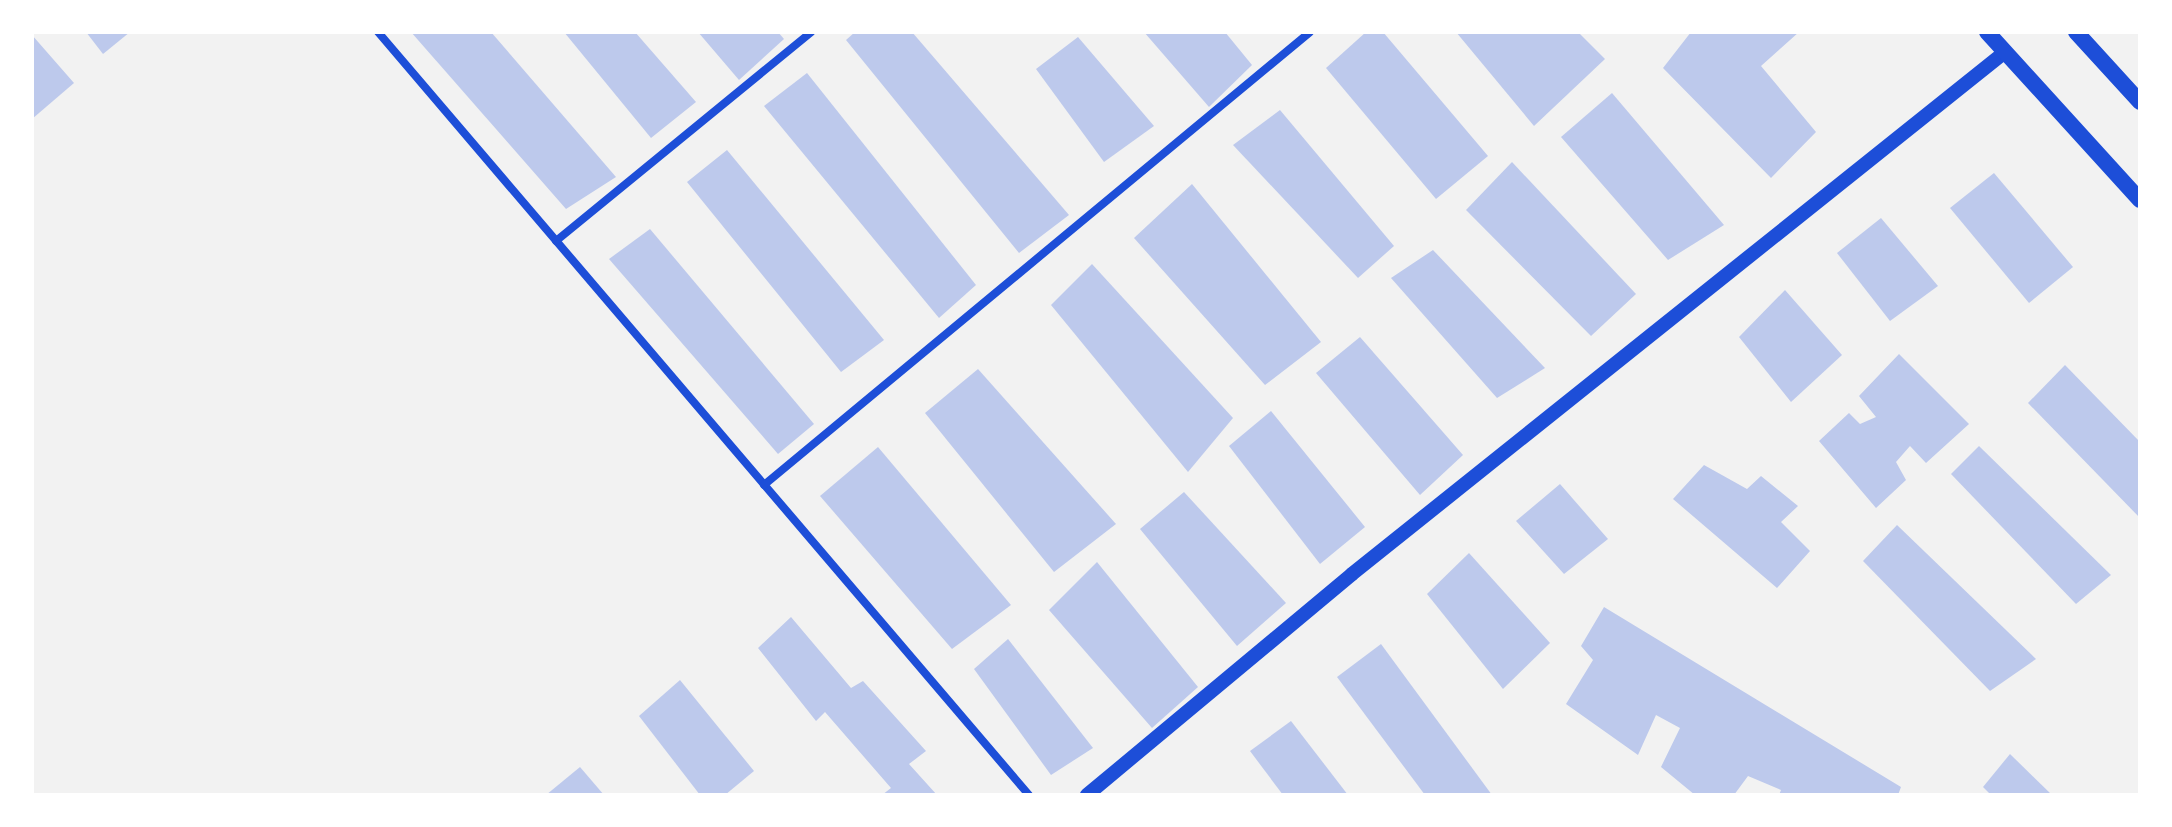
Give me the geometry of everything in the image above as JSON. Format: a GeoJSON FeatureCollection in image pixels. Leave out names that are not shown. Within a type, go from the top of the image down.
{"type":"FeatureCollection","features":[{"type":"Feature","properties":{"kind":"main road"},"geometry":{"type":"LineString","coordinates":[[1987,32],[2138,196]]}},
{"type":"Feature","properties":{"kind":"main road"},"geometry":{"type":"LineString","coordinates":[[2076,32],[2140,102]]}},
{"type":"Feature","properties":{"kind":"street"},"geometry":{"type":"LineString","coordinates":[[378,32],[1029,795]]}},
{"type":"Feature","properties":{"kind":"street"},"geometry":{"type":"LineString","coordinates":[[556,241],[811,32]]}},
{"type":"Feature","properties":{"kind":"street"},"geometry":{"type":"LineString","coordinates":[[764,485],[1310,32]]}},
{"type":"Feature","properties":{"kind":"street"},"geometry":{"type":"LineString","coordinates":[[1087,795],[1352,574],[2005,52]]}},
{"type":"Feature","properties":{"kind":"building"},"geometry":{"type":"Polygon","coordinates":[[[86,32],[130,32],[103,54],[86,32]]]}},
{"type":"Feature","properties":{"kind":"building"},"geometry":{"type":"Polygon","coordinates":[[[411,32],[491,32],[616,177],[566,209],[411,32]]]}},
{"type":"Feature","properties":{"kind":"building"},"geometry":{"type":"Polygon","coordinates":[[[564,32],[635,32],[696,102],[651,138],[564,32]]]}},
{"type":"Feature","properties":{"kind":"building"},"geometry":{"type":"Polygon","coordinates":[[[698,32],[778,32],[784,39],[739,80],[698,32]]]}},
{"type":"Feature","properties":{"kind":"building"},"geometry":{"type":"Polygon","coordinates":[[[855,32],[912,32],[1069,215],[1019,253],[846,40],[855,32]]]}},
{"type":"Feature","properties":{"kind":"building"},"geometry":{"type":"Polygon","coordinates":[[[1144,32],[1225,32],[1252,65],[1209,107],[1144,32]]]}},
{"type":"Feature","properties":{"kind":"building"},"geometry":{"type":"Polygon","coordinates":[[[1366,32],[1383,32],[1488,156],[1436,199],[1326,68],[1366,32]]]}},
{"type":"Feature","properties":{"kind":"building"},"geometry":{"type":"Polygon","coordinates":[[[1456,32],[1578,32],[1605,59],[1534,126],[1456,32]]]}},
{"type":"Feature","properties":{"kind":"building"},"geometry":{"type":"Polygon","coordinates":[[[1691,32],[1799,32],[1761,66],[1816,132],[1771,178],[1663,68],[1691,32]]]}},
{"type":"Feature","properties":{"kind":"building"},"geometry":{"type":"Polygon","coordinates":[[[32,35],[74,83],[32,119],[32,35]]]}},
{"type":"Feature","properties":{"kind":"building"},"geometry":{"type":"Polygon","coordinates":[[[1078,37],[1154,126],[1104,162],[1036,69],[1078,37]]]}},
{"type":"Feature","properties":{"kind":"building"},"geometry":{"type":"Polygon","coordinates":[[[807,73],[976,285],[939,318],[764,106],[807,73]]]}},
{"type":"Feature","properties":{"kind":"building"},"geometry":{"type":"Polygon","coordinates":[[[1612,93],[1724,225],[1668,260],[1561,137],[1612,93]]]}},
{"type":"Feature","properties":{"kind":"building"},"geometry":{"type":"Polygon","coordinates":[[[1280,110],[1394,246],[1358,278],[1233,145],[1280,110]]]}},
{"type":"Feature","properties":{"kind":"building"},"geometry":{"type":"Polygon","coordinates":[[[727,150],[884,340],[841,372],[687,182],[727,150]]]}},
{"type":"Feature","properties":{"kind":"building"},"geometry":{"type":"Polygon","coordinates":[[[1512,162],[1636,294],[1591,336],[1466,210],[1512,162]]]}},
{"type":"Feature","properties":{"kind":"building"},"geometry":{"type":"Polygon","coordinates":[[[1994,173],[2073,267],[2029,303],[1950,208],[1994,173]]]}},
{"type":"Feature","properties":{"kind":"building"},"geometry":{"type":"Polygon","coordinates":[[[1192,184],[1321,342],[1265,385],[1134,238],[1192,184]]]}},
{"type":"Feature","properties":{"kind":"building"},"geometry":{"type":"Polygon","coordinates":[[[1881,218],[1938,286],[1890,321],[1837,253],[1881,218]]]}},
{"type":"Feature","properties":{"kind":"building"},"geometry":{"type":"Polygon","coordinates":[[[650,229],[814,424],[778,454],[609,259],[650,229]]]}},
{"type":"Feature","properties":{"kind":"building"},"geometry":{"type":"Polygon","coordinates":[[[1433,250],[1545,368],[1497,398],[1391,278],[1433,250]]]}},
{"type":"Feature","properties":{"kind":"building"},"geometry":{"type":"Polygon","coordinates":[[[1092,264],[1233,418],[1188,472],[1051,305],[1092,264]]]}},
{"type":"Feature","properties":{"kind":"building"},"geometry":{"type":"Polygon","coordinates":[[[1785,290],[1842,355],[1791,402],[1739,337],[1785,290]]]}},
{"type":"Feature","properties":{"kind":"building"},"geometry":{"type":"Polygon","coordinates":[[[1360,337],[1463,455],[1420,495],[1316,373],[1360,337]]]}},
{"type":"Feature","properties":{"kind":"building"},"geometry":{"type":"Polygon","coordinates":[[[1899,354],[1969,424],[1926,463],[1910,446],[1896,462],[1906,480],[1876,508],[1819,441],[1849,413],[1860,424],[1876,417],[1859,396],[1899,354]]]}},
{"type":"Feature","properties":{"kind":"building"},"geometry":{"type":"Polygon","coordinates":[[[2065,365],[2140,442],[2140,518],[2028,403],[2065,365]]]}},
{"type":"Feature","properties":{"kind":"building"},"geometry":{"type":"Polygon","coordinates":[[[978,369],[1116,524],[1054,572],[925,413],[978,369]]]}},
{"type":"Feature","properties":{"kind":"building"},"geometry":{"type":"Polygon","coordinates":[[[1271,411],[1365,527],[1320,564],[1229,446],[1271,411]]]}},
{"type":"Feature","properties":{"kind":"building"},"geometry":{"type":"Polygon","coordinates":[[[1979,446],[2111,575],[2076,604],[1951,474],[1979,446]]]}},
{"type":"Feature","properties":{"kind":"building"},"geometry":{"type":"Polygon","coordinates":[[[878,447],[1011,605],[952,649],[820,496],[878,447]]]}},
{"type":"Feature","properties":{"kind":"building"},"geometry":{"type":"Polygon","coordinates":[[[1704,465],[1747,489],[1761,476],[1798,506],[1781,522],[1810,551],[1777,588],[1673,499],[1704,465]]]}},
{"type":"Feature","properties":{"kind":"building"},"geometry":{"type":"Polygon","coordinates":[[[1560,484],[1608,539],[1564,574],[1516,521],[1560,484]]]}},
{"type":"Feature","properties":{"kind":"building"},"geometry":{"type":"Polygon","coordinates":[[[1184,492],[1286,603],[1237,646],[1140,529],[1184,492]]]}},
{"type":"Feature","properties":{"kind":"building"},"geometry":{"type":"Polygon","coordinates":[[[1897,525],[2036,659],[1990,691],[1863,561],[1897,525]]]}},
{"type":"Feature","properties":{"kind":"building"},"geometry":{"type":"Polygon","coordinates":[[[1469,553],[1550,643],[1503,689],[1427,594],[1469,553]]]}},
{"type":"Feature","properties":{"kind":"building"},"geometry":{"type":"Polygon","coordinates":[[[1097,562],[1198,687],[1152,728],[1049,610],[1097,562]]]}},
{"type":"Feature","properties":{"kind":"building"},"geometry":{"type":"Polygon","coordinates":[[[1604,607],[1901,787],[1898,795],[1779,795],[1781,790],[1748,776],[1734,795],[1695,795],[1661,767],[1680,728],[1656,715],[1638,755],[1566,704],[1593,660],[1581,646],[1604,607]]]}},
{"type":"Feature","properties":{"kind":"building"},"geometry":{"type":"Polygon","coordinates":[[[791,617],[851,688],[863,681],[926,751],[909,764],[937,795],[882,795],[891,788],[825,712],[816,721],[758,648],[791,617]]]}},
{"type":"Feature","properties":{"kind":"building"},"geometry":{"type":"Polygon","coordinates":[[[1008,639],[1093,748],[1051,775],[974,669],[1008,639]]]}},
{"type":"Feature","properties":{"kind":"building"},"geometry":{"type":"Polygon","coordinates":[[[1381,644],[1492,795],[1425,795],[1337,677],[1381,644]]]}},
{"type":"Feature","properties":{"kind":"building"},"geometry":{"type":"Polygon","coordinates":[[[680,680],[754,771],[725,795],[700,795],[639,716],[680,680]]]}},
{"type":"Feature","properties":{"kind":"building"},"geometry":{"type":"Polygon","coordinates":[[[1291,721],[1348,795],[1283,795],[1250,751],[1291,721]]]}},
{"type":"Feature","properties":{"kind":"building"},"geometry":{"type":"Polygon","coordinates":[[[2010,754],[2052,795],[1991,795],[1983,787],[2010,754]]]}},
{"type":"Feature","properties":{"kind":"building"},"geometry":{"type":"Polygon","coordinates":[[[580,767],[604,795],[546,795],[580,767]]]}}]}
